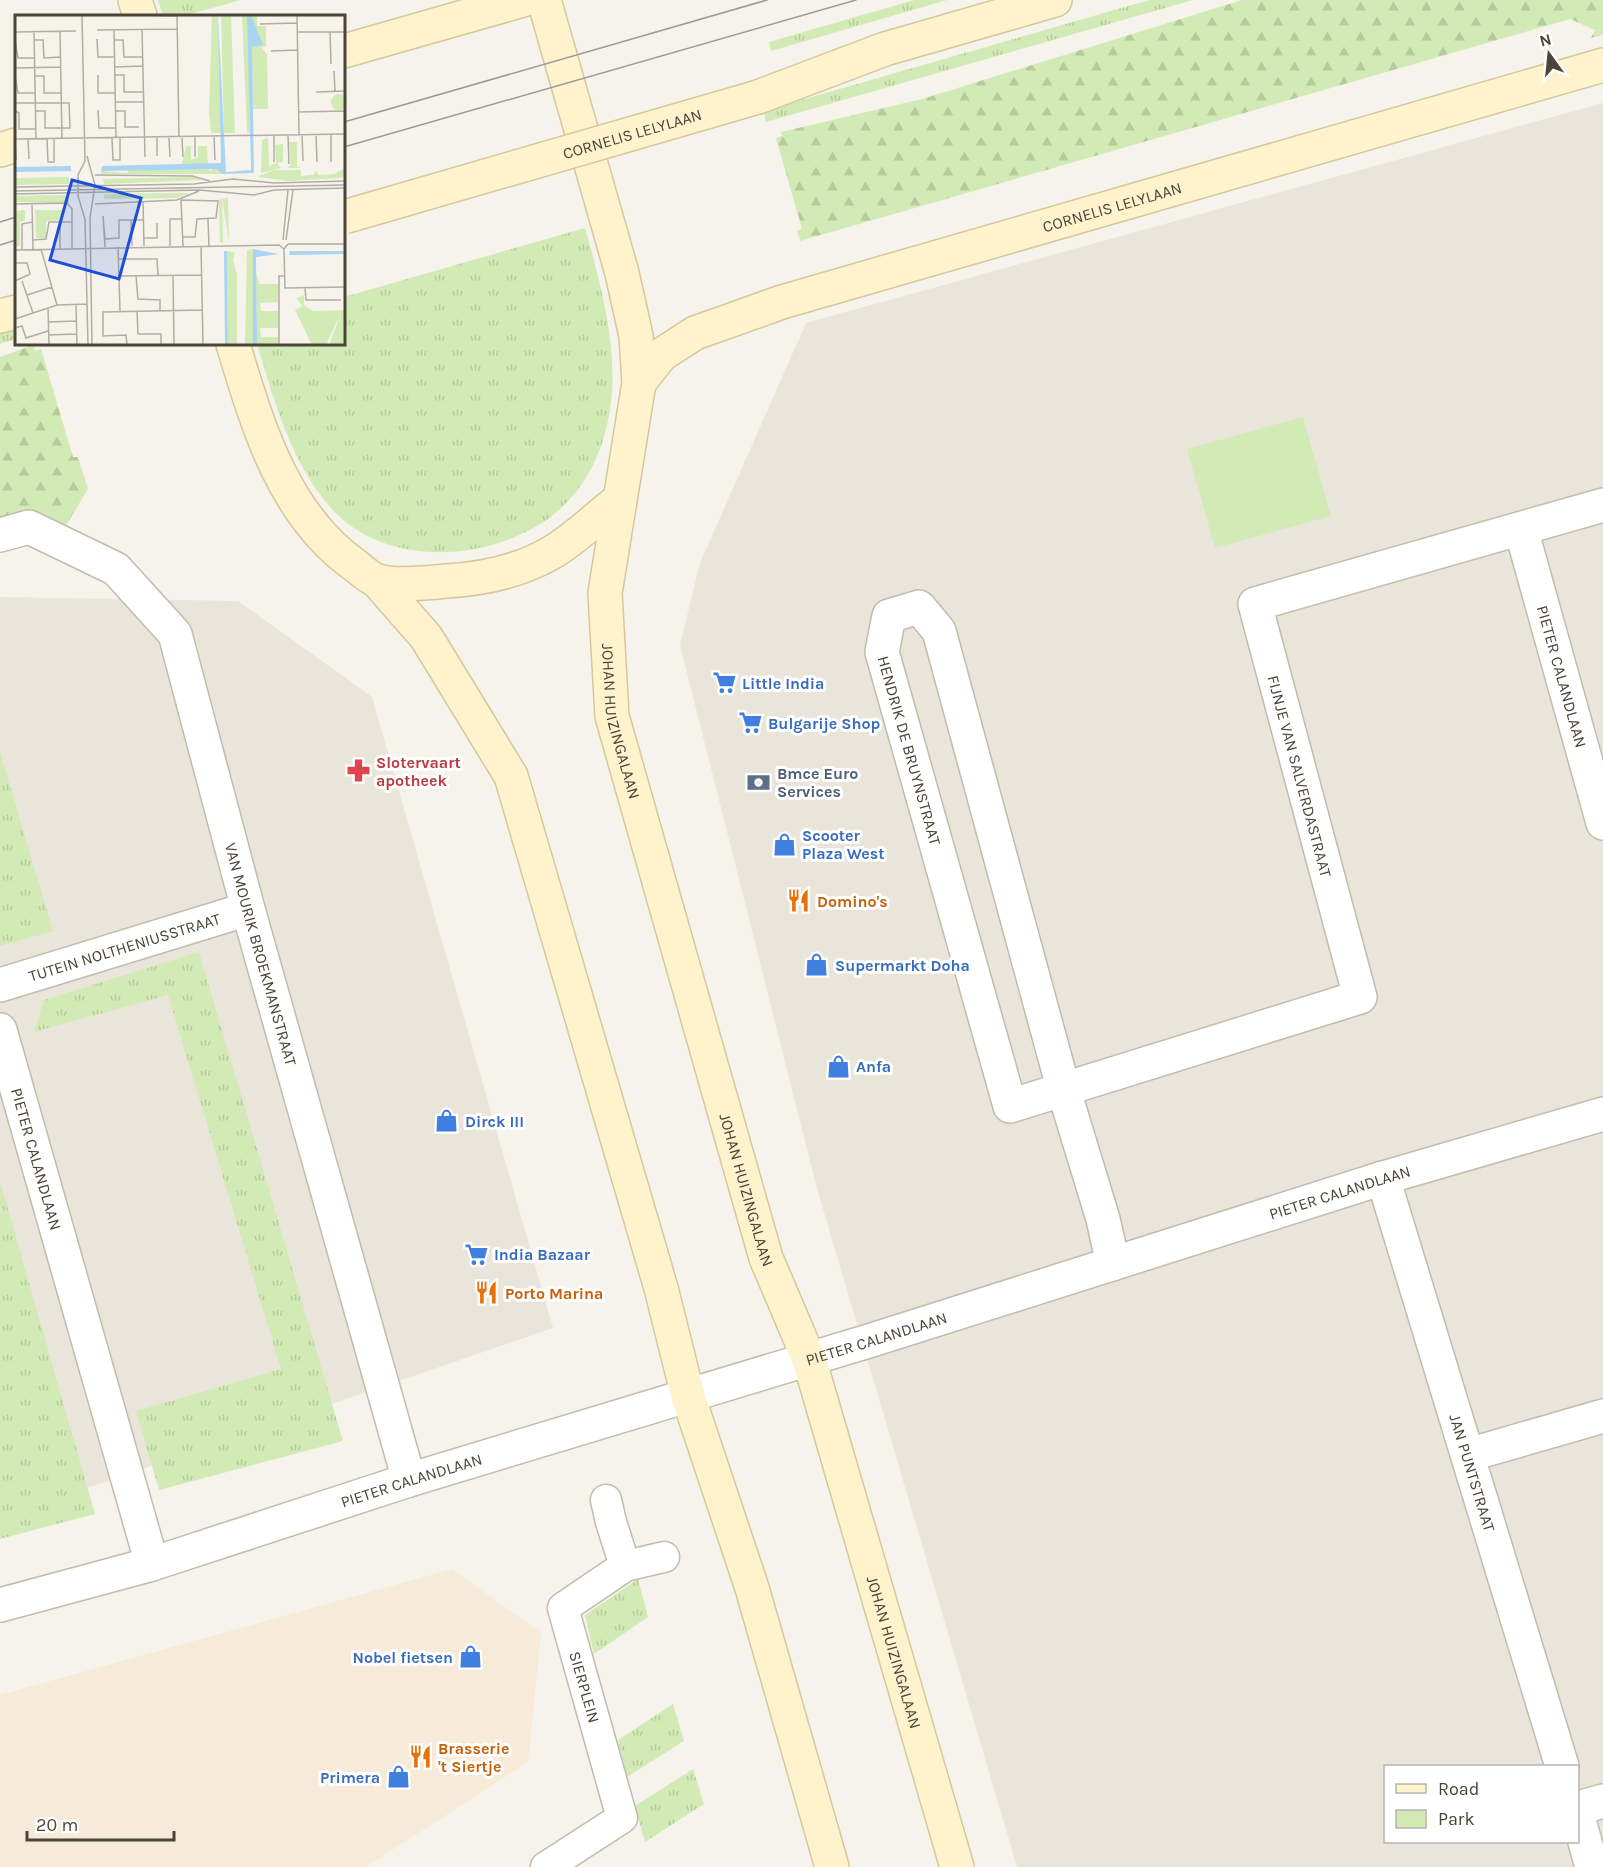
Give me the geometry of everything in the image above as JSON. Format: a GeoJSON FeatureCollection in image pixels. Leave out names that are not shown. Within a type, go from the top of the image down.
{"type":"FeatureCollection","features":[{"type":"Feature","properties":{"kind":"main road"},"geometry":{"type":"LineString","coordinates":[[135,0],[140,15]]}},
{"type":"Feature","properties":{"kind":"main road"},"geometry":{"type":"LineString","coordinates":[[345,51],[523,0]]}},
{"type":"Feature","properties":{"kind":"main road","name":"JOHAN HUIZINGALAAN"},"geometry":{"type":"LineString","coordinates":[[544,0],[622,273],[636,336],[639,383],[605,593],[612,716],[766,1258],[809,1359],[957,1867]]}},
{"type":"Feature","properties":{"kind":"main road","name":"CORNELIS LELYLAAN"},"geometry":{"type":"LineString","coordinates":[[345,217],[758,97],[885,49],[1055,0]]}},
{"type":"Feature","properties":{"kind":"main road","name":"CORNELIS LELYLAAN"},"geometry":{"type":"LineString","coordinates":[[639,383],[661,355],[695,333],[782,302],[1603,65]]}},
{"type":"Feature","properties":{"kind":"main road"},"geometry":{"type":"LineString","coordinates":[[0,150],[15,145]]}},
{"type":"Feature","properties":{"kind":"main road"},"geometry":{"type":"LineString","coordinates":[[0,316],[15,312]]}},
{"type":"Feature","properties":{"kind":"main road"},"geometry":{"type":"LineString","coordinates":[[233,345],[265,442],[296,503],[317,532],[344,558],[377,581],[426,637],[511,776],[661,1288],[688,1396],[752,1588],[832,1867]]}},
{"type":"Feature","properties":{"kind":"main road"},"geometry":{"type":"LineString","coordinates":[[377,581],[420,583],[476,579],[518,569],[552,552],[619,500]]}},
{"type":"Feature","properties":{"kind":"street","name":"FIJNJE VAN SALVERDASTRAAT"},"geometry":{"type":"LineString","coordinates":[[1064,1091],[1360,997],[1254,604],[1603,505]]}},
{"type":"Feature","properties":{"kind":"street","name":"VAN MOURIK BROEKMANSTRAAT"},"geometry":{"type":"LineString","coordinates":[[0,535],[29,527],[116,570],[175,634],[248,909],[409,1480]]}},
{"type":"Feature","properties":{"kind":"street","name":"PIETER CALANDLAAN"},"geometry":{"type":"LineString","coordinates":[[1521,529],[1603,823]]}},
{"type":"Feature","properties":{"kind":"street","name":"HENDRIK DE BRUYNSTRAAT"},"geometry":{"type":"LineString","coordinates":[[1064,1091],[1010,1106],[882,652],[889,616],[919,607],[939,631],[1064,1091],[1103,1219],[1113,1264]]}},
{"type":"Feature","properties":{"kind":"street","name":"TUTEIN NOLTHENIUSSTRAAT"},"geometry":{"type":"LineString","coordinates":[[0,985],[248,909]]}},
{"type":"Feature","properties":{"kind":"street","name":"PIETER CALANDLAAN"},"geometry":{"type":"LineString","coordinates":[[0,1030],[152,1564]]}},
{"type":"Feature","properties":{"kind":"street","name":"PIETER CALANDLAAN"},"geometry":{"type":"LineString","coordinates":[[0,1605],[152,1564],[409,1480],[809,1359],[1383,1178],[1603,1114]]}},
{"type":"Feature","properties":{"kind":"street","name":"JAN PUNTSTRAAT"},"geometry":{"type":"LineString","coordinates":[[1383,1178],[1561,1765]]}},
{"type":"Feature","properties":{"kind":"street"},"geometry":{"type":"LineString","coordinates":[[1468,1455],[1603,1416]]}},
{"type":"Feature","properties":{"kind":"street"},"geometry":{"type":"LineString","coordinates":[[606,1500],[625,1566],[664,1557]]}},
{"type":"Feature","properties":{"kind":"street","name":"SIERPLEIN"},"geometry":{"type":"LineString","coordinates":[[546,1867],[621,1818],[563,1608],[625,1566]]}},
{"type":"Feature","properties":{"kind":"street"},"geometry":{"type":"LineString","coordinates":[[1579,1808],[1603,1801]]}},
{"type":"Feature","properties":{"kind":"street"},"geometry":{"type":"LineString","coordinates":[[1579,1821],[1592,1867]]}},
{"type":"Feature","properties":{"kind":"shaded area"},"geometry":{"type":"Polygon","coordinates":[[[1603,103],[1603,1867],[1017,1867],[816,1185],[680,645],[700,563],[806,323],[1603,103]]]}},
{"type":"Feature","properties":{"kind":"shaded area"},"geometry":{"type":"Polygon","coordinates":[[[0,597],[238,601],[372,697],[553,1328],[0,1518],[0,597]]]}},
{"type":"Feature","properties":{"kind":"shaded area"},"geometry":{"type":"Polygon","coordinates":[[[452,1569],[541,1633],[528,1762],[366,1867],[0,1867],[0,1695],[452,1569]]]}},
{"type":"Feature","properties":{"kind":"green space"},"geometry":{"type":"Polygon","coordinates":[[[158,0],[241,0],[187,15],[163,15],[158,0]]]}},
{"type":"Feature","properties":{"kind":"green space"},"geometry":{"type":"Polygon","coordinates":[[[914,0],[947,0],[771,51],[769,42],[914,0]]]}},
{"type":"Feature","properties":{"kind":"green space"},"geometry":{"type":"Polygon","coordinates":[[[1149,0],[1193,0],[766,122],[763,111],[1149,0]]]}},
{"type":"Feature","properties":{"kind":"green space"},"geometry":{"type":"Polygon","coordinates":[[[1242,0],[1603,0],[1603,35],[1591,38],[1595,30],[1570,19],[800,241],[797,231],[802,229],[776,138],[782,136],[781,132],[922,99],[1242,0]]]}},
{"type":"Feature","properties":{"kind":"green space"},"geometry":{"type":"Polygon","coordinates":[[[585,228],[609,330],[612,382],[610,408],[601,446],[591,470],[576,492],[548,519],[523,533],[495,544],[466,550],[436,552],[407,549],[379,541],[353,527],[331,508],[317,490],[294,451],[257,345],[345,345],[345,297],[585,228]]]}},
{"type":"Feature","properties":{"kind":"green space"},"geometry":{"type":"Polygon","coordinates":[[[15,325],[15,339],[0,344],[0,330],[15,325]]]}},
{"type":"Feature","properties":{"kind":"green space"},"geometry":{"type":"Polygon","coordinates":[[[33,345],[35,351],[41,349],[73,457],[78,457],[88,489],[65,527],[0,531],[0,357],[33,345]]]}},
{"type":"Feature","properties":{"kind":"green space"},"geometry":{"type":"Polygon","coordinates":[[[1303,417],[1331,516],[1215,548],[1187,449],[1303,417]]]}},
{"type":"Feature","properties":{"kind":"green space"},"geometry":{"type":"Polygon","coordinates":[[[0,752],[53,931],[0,946],[0,752]]]}},
{"type":"Feature","properties":{"kind":"green space"},"geometry":{"type":"Polygon","coordinates":[[[199,952],[343,1441],[159,1490],[136,1411],[281,1369],[168,995],[34,1032],[44,1000],[199,952]]]}},
{"type":"Feature","properties":{"kind":"green space"},"geometry":{"type":"Polygon","coordinates":[[[0,1181],[95,1514],[0,1539],[0,1181]]]}},
{"type":"Feature","properties":{"kind":"green space"},"geometry":{"type":"Polygon","coordinates":[[[638,1579],[648,1617],[594,1654],[585,1615],[638,1579]]]}},
{"type":"Feature","properties":{"kind":"green space"},"geometry":{"type":"Polygon","coordinates":[[[673,1704],[684,1741],[627,1777],[618,1740],[673,1704]]]}},
{"type":"Feature","properties":{"kind":"green space"},"geometry":{"type":"Polygon","coordinates":[[[693,1769],[704,1804],[645,1842],[635,1806],[693,1769]]]}},
{"type":"Feature","properties":{"kind":"tram line"},"geometry":{"type":"LineString","coordinates":[[345,122],[767,0]]}},
{"type":"Feature","properties":{"kind":"tram line"},"geometry":{"type":"LineString","coordinates":[[345,147],[856,0]]}},
{"type":"Feature","properties":{"kind":"tram line"},"geometry":{"type":"LineString","coordinates":[[0,222],[15,217]]}},
{"type":"Feature","properties":{"kind":"tram line"},"geometry":{"type":"LineString","coordinates":[[0,245],[15,240]]}},
{"type":"Feature","properties":{"kind":"place","name":"Little India"},"geometry":{"type":"Point","coordinates":[724,683]}},
{"type":"Feature","properties":{"kind":"place","name":"Bulgarije Shop"},"geometry":{"type":"Point","coordinates":[750,723]}},
{"type":"Feature","properties":{"kind":"place","name":"Slotervaart apotheek"},"geometry":{"type":"Point","coordinates":[358,771]}},
{"type":"Feature","properties":{"kind":"place","name":"Bmce Euro Services"},"geometry":{"type":"Point","coordinates":[759,782]}},
{"type":"Feature","properties":{"kind":"place","name":"Scooter Plaza West"},"geometry":{"type":"Point","coordinates":[784,844]}},
{"type":"Feature","properties":{"kind":"place","name":"Domino's"},"geometry":{"type":"Point","coordinates":[799,901]}},
{"type":"Feature","properties":{"kind":"place","name":"Supermarkt Doha"},"geometry":{"type":"Point","coordinates":[817,965]}},
{"type":"Feature","properties":{"kind":"place","name":"Anfa"},"geometry":{"type":"Point","coordinates":[838,1066]}},
{"type":"Feature","properties":{"kind":"place","name":"Dirck III"},"geometry":{"type":"Point","coordinates":[447,1121]}},
{"type":"Feature","properties":{"kind":"place","name":"India Bazaar"},"geometry":{"type":"Point","coordinates":[476,1254]}},
{"type":"Feature","properties":{"kind":"place","name":"Porto Marina"},"geometry":{"type":"Point","coordinates":[487,1293]}},
{"type":"Feature","properties":{"kind":"place","name":"Nobel fietsen"},"geometry":{"type":"Point","coordinates":[471,1657]}},
{"type":"Feature","properties":{"kind":"place","name":"Brasserie 't Siertje"},"geometry":{"type":"Point","coordinates":[420,1757]}},
{"type":"Feature","properties":{"kind":"place","name":"Primera"},"geometry":{"type":"Point","coordinates":[398,1777]}}]}
